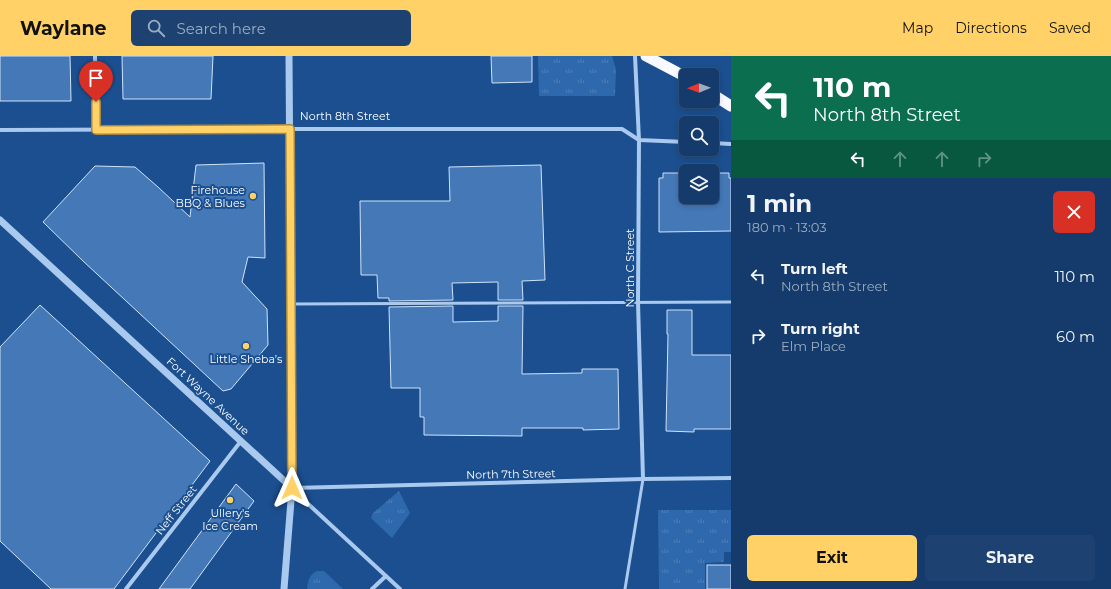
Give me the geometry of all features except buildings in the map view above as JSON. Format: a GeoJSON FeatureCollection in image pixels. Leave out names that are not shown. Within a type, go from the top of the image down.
{"type":"FeatureCollection","features":[{"type":"Feature","properties":{"kind":"highway"},"geometry":{"type":"LineString","coordinates":[[646,56],[679,73]]}},
{"type":"Feature","properties":{"kind":"highway"},"geometry":{"type":"LineString","coordinates":[[719,98],[731,106]]}},
{"type":"Feature","properties":{"kind":"street"},"geometry":{"type":"LineString","coordinates":[[95,56],[96,130]]}},
{"type":"Feature","properties":{"kind":"street"},"geometry":{"type":"LineString","coordinates":[[284,589],[292,488],[289,56]]}},
{"type":"Feature","properties":{"kind":"street","name":"North C Street"},"geometry":{"type":"LineString","coordinates":[[635,56],[638,140],[638,302],[643,479]]}},
{"type":"Feature","properties":{"kind":"street","name":"North 8th Street"},"geometry":{"type":"LineString","coordinates":[[0,130],[622,129],[638,140]]}},
{"type":"Feature","properties":{"kind":"street"},"geometry":{"type":"LineString","coordinates":[[638,140],[679,142]]}},
{"type":"Feature","properties":{"kind":"street"},"geometry":{"type":"LineString","coordinates":[[719,143],[731,144]]}},
{"type":"Feature","properties":{"kind":"street","name":"Fort Wayne Avenue"},"geometry":{"type":"LineString","coordinates":[[0,220],[400,589]]}},
{"type":"Feature","properties":{"kind":"street","name":"Neff Street"},"geometry":{"type":"LineString","coordinates":[[126,589],[241,441]]}},
{"type":"Feature","properties":{"kind":"street","name":"North 7th Street"},"geometry":{"type":"LineString","coordinates":[[292,488],[731,478]]}},
{"type":"Feature","properties":{"kind":"street"},"geometry":{"type":"LineString","coordinates":[[372,589],[386,576]]}},
{"type":"Feature","properties":{"kind":"lane"},"geometry":{"type":"LineString","coordinates":[[291,304],[731,302]]}},
{"type":"Feature","properties":{"kind":"lane"},"geometry":{"type":"LineString","coordinates":[[625,589],[643,479]]}},
{"type":"Feature","properties":{"kind":"green space"},"geometry":{"type":"Polygon","coordinates":[[[538,56],[612,56],[616,69],[615,96],[539,96],[538,56]]]}},
{"type":"Feature","properties":{"kind":"green space"},"geometry":{"type":"Polygon","coordinates":[[[399,491],[410,513],[392,538],[371,518],[373,513],[399,491]]]}},
{"type":"Feature","properties":{"kind":"green space"},"geometry":{"type":"Polygon","coordinates":[[[658,510],[731,510],[731,552],[724,552],[724,562],[705,563],[705,589],[659,589],[658,510]]]}},
{"type":"Feature","properties":{"kind":"green space"},"geometry":{"type":"Polygon","coordinates":[[[317,571],[324,571],[343,589],[307,589],[309,578],[317,571]]]}},
{"type":"Feature","properties":{"kind":"place","name":"Firehouse BBQ & Blues"},"geometry":{"type":"Point","coordinates":[253,196]}},
{"type":"Feature","properties":{"kind":"place","name":"Little Sheba’s"},"geometry":{"type":"Point","coordinates":[246,346]}},
{"type":"Feature","properties":{"kind":"place","name":"Ullery's Ice Cream"},"geometry":{"type":"Point","coordinates":[230,500]}},
{"type":"Feature","properties":{"kind":"route"},"geometry":{"type":"LineString","coordinates":[[96,102],[96,130],[290,129],[292,488]]}}]}
